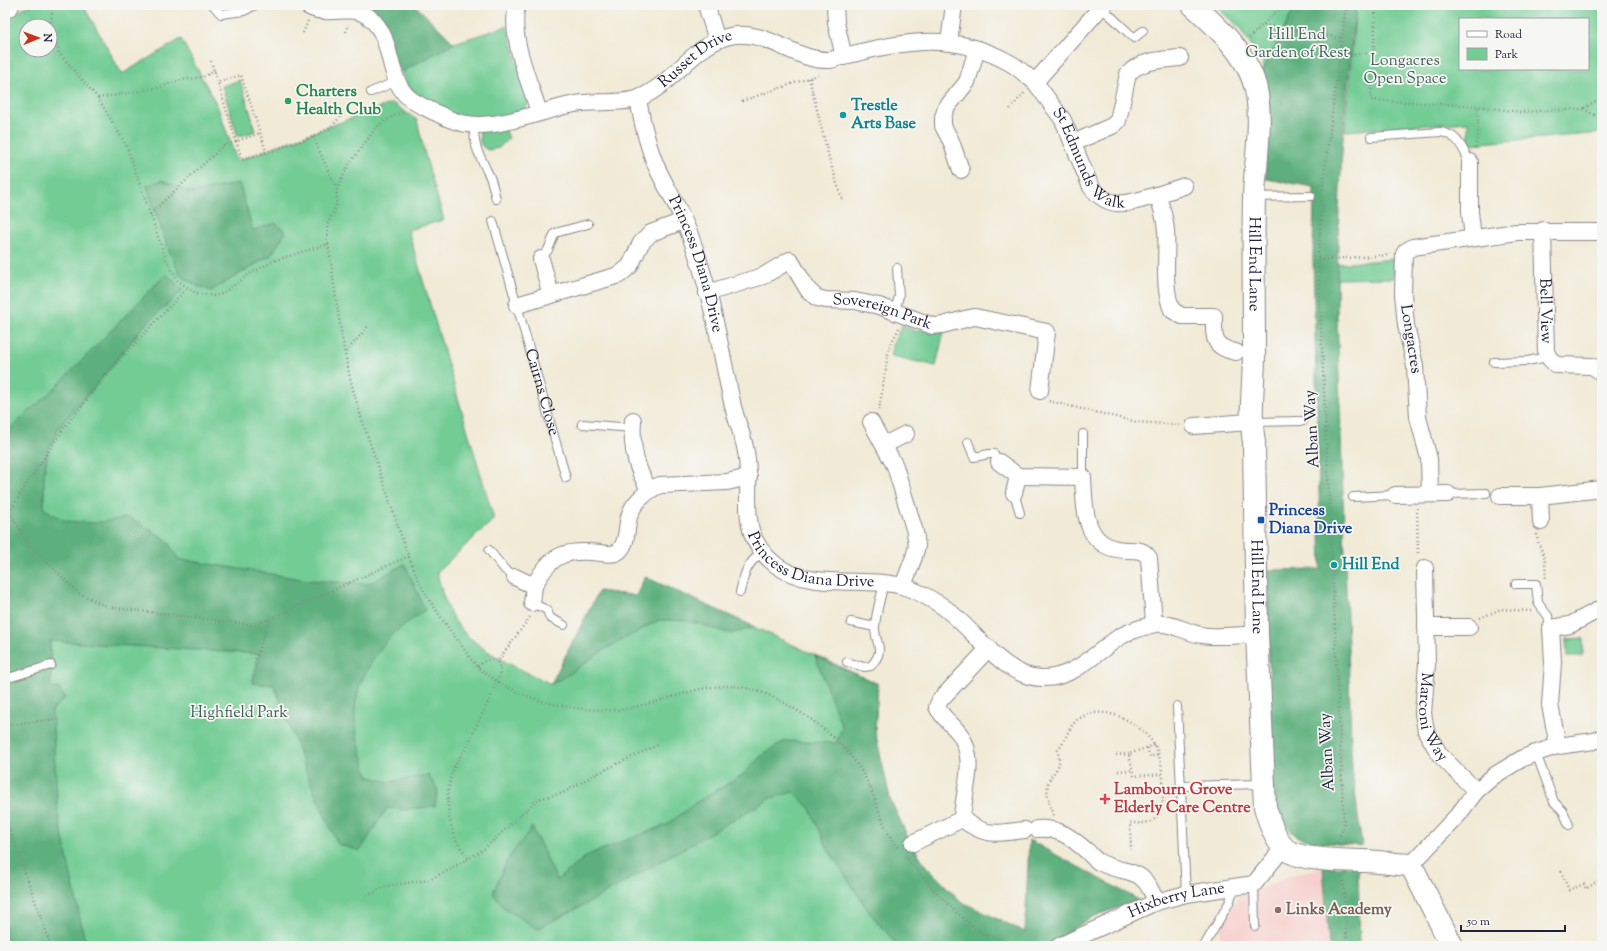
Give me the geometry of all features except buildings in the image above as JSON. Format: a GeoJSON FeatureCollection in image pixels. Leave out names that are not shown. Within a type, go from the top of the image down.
{"type":"FeatureCollection","features":[{"type":"Feature","properties":{"kind":"street"},"geometry":{"type":"LineString","coordinates":[[518,5],[515,21],[517,43],[539,112]]}},
{"type":"Feature","properties":{"kind":"street"},"geometry":{"type":"LineString","coordinates":[[706,5],[717,40]]}},
{"type":"Feature","properties":{"kind":"street"},"geometry":{"type":"LineString","coordinates":[[835,5],[836,23],[844,57]]}},
{"type":"Feature","properties":{"kind":"street"},"geometry":{"type":"LineString","coordinates":[[949,42],[954,5]]}},
{"type":"Feature","properties":{"kind":"street","name":"Hill End Lane"},"geometry":{"type":"LineString","coordinates":[[1193,5],[1221,31],[1245,62],[1253,77],[1258,99],[1254,197],[1254,381],[1250,422],[1254,442],[1257,634],[1265,807],[1274,834],[1283,848]]}},
{"type":"Feature","properties":{"kind":"street"},"geometry":{"type":"LineString","coordinates":[[1035,82],[1101,6]]}},
{"type":"Feature","properties":{"kind":"street","name":"Russet Drive"},"geometry":{"type":"LineString","coordinates":[[308,11],[320,12],[347,10],[357,11],[369,17],[377,24],[383,34],[397,81],[402,91],[417,104],[455,122],[474,125],[490,125],[576,104],[638,99],[662,85],[699,51],[717,40],[731,36],[758,37],[819,61],[844,57],[903,43],[949,42],[992,54],[1012,64],[1035,82]]}},
{"type":"Feature","properties":{"kind":"street"},"geometry":{"type":"LineString","coordinates":[[961,170],[951,141],[943,126],[943,117],[946,108],[967,82],[977,49]]}},
{"type":"Feature","properties":{"kind":"street"},"geometry":{"type":"LineString","coordinates":[[1073,143],[1112,126],[1118,121],[1128,74],[1133,68],[1144,63],[1180,58]]}},
{"type":"Feature","properties":{"kind":"street","name":"St Edmunds Walk"},"geometry":{"type":"LineString","coordinates":[[1035,82],[1063,120],[1091,187],[1099,197],[1108,202],[1124,204],[1157,196],[1184,186]]}},
{"type":"Feature","properties":{"kind":"street","name":"Princess Diana Drive"},"geometry":{"type":"LineString","coordinates":[[638,99],[642,121],[657,167],[693,245],[722,350],[732,405],[746,448],[749,477],[747,513],[749,528],[754,540],[762,552],[778,567],[804,577],[826,581],[884,583],[903,586],[942,606],[1014,669],[1028,676],[1041,678],[1070,672],[1085,663],[1120,636],[1154,624],[1175,626],[1198,634],[1214,636],[1257,634]]}},
{"type":"Feature","properties":{"kind":"street"},"geometry":{"type":"LineString","coordinates":[[1470,162],[1470,212],[1473,238]]}},
{"type":"Feature","properties":{"kind":"street","name":"St Edmunds Walk"},"geometry":{"type":"LineString","coordinates":[[1157,196],[1163,210],[1166,231],[1167,298],[1172,310],[1182,316],[1214,316],[1214,337],[1218,345],[1224,350],[1236,352]]}},
{"type":"Feature","properties":{"kind":"street"},"geometry":{"type":"LineString","coordinates":[[517,305],[619,275],[630,266],[641,243],[651,233],[683,221]]}},
{"type":"Feature","properties":{"kind":"street"},"geometry":{"type":"LineString","coordinates":[[1404,254],[1413,247],[1517,232],[1544,230],[1602,232]]}},
{"type":"Feature","properties":{"kind":"street","name":"Bell View"},"geometry":{"type":"LineString","coordinates":[[1544,230],[1546,352],[1548,357],[1556,364],[1592,366],[1602,373]]}},
{"type":"Feature","properties":{"kind":"street","name":"Longacres"},"geometry":{"type":"LineString","coordinates":[[1404,254],[1406,325],[1415,366],[1418,417],[1429,458],[1423,494]]}},
{"type":"Feature","properties":{"kind":"street"},"geometry":{"type":"LineString","coordinates":[[541,259],[551,295]]}},
{"type":"Feature","properties":{"kind":"street","name":"Sovereign Park"},"geometry":{"type":"LineString","coordinates":[[707,293],[763,276],[790,260],[808,290],[817,298],[826,300],[855,301],[933,326],[942,326],[963,318],[974,317],[1047,332],[1040,390]]}},
{"type":"Feature","properties":{"kind":"street"},"geometry":{"type":"LineString","coordinates":[[871,422],[895,466],[915,532],[917,546],[916,552],[903,586]]}},
{"type":"Feature","properties":{"kind":"street"},"geometry":{"type":"LineString","coordinates":[[1194,426],[1250,422]]}},
{"type":"Feature","properties":{"kind":"street"},"geometry":{"type":"LineString","coordinates":[[633,424],[637,466],[650,490]]}},
{"type":"Feature","properties":{"kind":"street"},"geometry":{"type":"LineString","coordinates":[[884,445],[906,434]]}},
{"type":"Feature","properties":{"kind":"street"},"geometry":{"type":"LineString","coordinates":[[999,462],[1018,476],[1084,477],[1085,515],[1090,529],[1098,540],[1106,546],[1118,550],[1140,550],[1146,553],[1150,558],[1154,624]]}},
{"type":"Feature","properties":{"kind":"street"},"geometry":{"type":"LineString","coordinates":[[1014,493],[1018,476]]}},
{"type":"Feature","properties":{"kind":"street"},"geometry":{"type":"LineString","coordinates":[[532,603],[534,586],[545,569],[558,557],[568,552],[578,550],[609,555],[618,552],[625,541],[629,515],[634,506],[650,490],[660,485],[727,482],[749,477]]}},
{"type":"Feature","properties":{"kind":"street"},"geometry":{"type":"LineString","coordinates":[[1493,495],[1540,496],[1602,489]]}},
{"type":"Feature","properties":{"kind":"street"},"geometry":{"type":"LineString","coordinates":[[1394,495],[1448,494]]}},
{"type":"Feature","properties":{"kind":"street"},"geometry":{"type":"LineString","coordinates":[[1540,496],[1541,522]]}},
{"type":"Feature","properties":{"kind":"street","name":"Marconi Way"},"geometry":{"type":"LineString","coordinates":[[1425,568],[1427,680],[1423,712],[1426,731],[1440,756],[1476,791]]}},
{"type":"Feature","properties":{"kind":"street"},"geometry":{"type":"LineString","coordinates":[[514,577],[534,586]]}},
{"type":"Feature","properties":{"kind":"street"},"geometry":{"type":"LineString","coordinates":[[1558,746],[1550,705],[1553,662],[1551,628],[1570,624],[1602,608]]}},
{"type":"Feature","properties":{"kind":"street"},"geometry":{"type":"LineString","coordinates":[[1426,627],[1469,627]]}},
{"type":"Feature","properties":{"kind":"street"},"geometry":{"type":"LineString","coordinates":[[962,818],[969,762],[961,736],[940,715],[937,707],[940,700],[989,648]]}},
{"type":"Feature","properties":{"kind":"street"},"geometry":{"type":"LineString","coordinates":[[1411,865],[1458,815],[1476,791],[1511,765],[1536,753],[1558,746],[1587,743],[1602,738]]}},
{"type":"Feature","properties":{"kind":"street"},"geometry":{"type":"LineString","coordinates":[[962,818],[975,829],[990,834],[1038,829],[1069,836],[1099,862],[1138,874],[1151,888],[1156,902]]}},
{"type":"Feature","properties":{"kind":"street"},"geometry":{"type":"LineString","coordinates":[[913,843],[962,818]]}},
{"type":"Feature","properties":{"kind":"street"},"geometry":{"type":"LineString","coordinates":[[1254,884],[1283,848],[1300,855],[1333,861],[1366,861],[1411,865]]}},
{"type":"Feature","properties":{"kind":"street"},"geometry":{"type":"LineString","coordinates":[[1411,865],[1452,946]]}},
{"type":"Feature","properties":{"kind":"street","name":"Hixberry Lane"},"geometry":{"type":"LineString","coordinates":[[1059,946],[1156,902],[1186,894],[1254,884]]}},
{"type":"Feature","properties":{"kind":"lane"},"geometry":{"type":"LineString","coordinates":[[213,5],[221,14],[244,11],[255,5]]}},
{"type":"Feature","properties":{"kind":"lane"},"geometry":{"type":"LineString","coordinates":[[1101,6],[1134,38],[1143,31]]}},
{"type":"Feature","properties":{"kind":"lane"},"geometry":{"type":"LineString","coordinates":[[371,92],[397,81]]}},
{"type":"Feature","properties":{"kind":"lane"},"geometry":{"type":"LineString","coordinates":[[474,125],[474,139],[478,154],[488,172],[496,199]]}},
{"type":"Feature","properties":{"kind":"lane"},"geometry":{"type":"LineString","coordinates":[[1371,137],[1440,132],[1449,133],[1455,137],[1470,162]]}},
{"type":"Feature","properties":{"kind":"lane"},"geometry":{"type":"LineString","coordinates":[[1254,197],[1311,196]]}},
{"type":"Feature","properties":{"kind":"lane","name":"Cairns Close"},"geometry":{"type":"LineString","coordinates":[[493,221],[566,478]]}},
{"type":"Feature","properties":{"kind":"lane"},"geometry":{"type":"LineString","coordinates":[[541,259],[548,250],[554,233],[588,224]]}},
{"type":"Feature","properties":{"kind":"lane"},"geometry":{"type":"LineString","coordinates":[[897,268],[899,296],[898,316]]}},
{"type":"Feature","properties":{"kind":"lane"},"geometry":{"type":"LineString","coordinates":[[1494,362],[1527,361],[1548,357]]}},
{"type":"Feature","properties":{"kind":"lane"},"geometry":{"type":"LineString","coordinates":[[1250,422],[1303,421]]}},
{"type":"Feature","properties":{"kind":"lane"},"geometry":{"type":"LineString","coordinates":[[582,424],[633,424]]}},
{"type":"Feature","properties":{"kind":"lane"},"geometry":{"type":"LineString","coordinates":[[1083,434],[1084,477]]}},
{"type":"Feature","properties":{"kind":"lane"},"geometry":{"type":"LineString","coordinates":[[968,442],[974,457],[994,454],[999,462]]}},
{"type":"Feature","properties":{"kind":"lane"},"geometry":{"type":"LineString","coordinates":[[1014,493],[1020,513]]}},
{"type":"Feature","properties":{"kind":"lane"},"geometry":{"type":"LineString","coordinates":[[1448,494],[1493,495]]}},
{"type":"Feature","properties":{"kind":"lane"},"geometry":{"type":"LineString","coordinates":[[1353,497],[1394,495]]}},
{"type":"Feature","properties":{"kind":"lane"},"geometry":{"type":"LineString","coordinates":[[489,550],[505,570],[514,577]]}},
{"type":"Feature","properties":{"kind":"lane"},"geometry":{"type":"LineString","coordinates":[[740,592],[746,568],[751,561],[762,552]]}},
{"type":"Feature","properties":{"kind":"lane"},"geometry":{"type":"LineString","coordinates":[[848,662],[864,667],[871,666],[878,658],[880,649],[875,627],[884,583]]}},
{"type":"Feature","properties":{"kind":"lane"},"geometry":{"type":"LineString","coordinates":[[1516,584],[1536,584],[1537,597],[1541,609],[1548,616],[1551,628]]}},
{"type":"Feature","properties":{"kind":"lane"},"geometry":{"type":"LineString","coordinates":[[532,603],[547,610],[550,618],[564,625]]}},
{"type":"Feature","properties":{"kind":"lane"},"geometry":{"type":"LineString","coordinates":[[851,622],[875,627]]}},
{"type":"Feature","properties":{"kind":"lane"},"geometry":{"type":"LineString","coordinates":[[5,679],[51,665]]}},
{"type":"Feature","properties":{"kind":"lane"},"geometry":{"type":"LineString","coordinates":[[1177,706],[1186,894]]}},
{"type":"Feature","properties":{"kind":"lane"},"geometry":{"type":"LineString","coordinates":[[1536,753],[1554,802],[1563,811],[1569,825]]}},
{"type":"Feature","properties":{"kind":"lane"},"geometry":{"type":"LineString","coordinates":[[1181,786],[1263,784]]}},
{"type":"Feature","properties":{"kind":"lane"},"geometry":{"type":"LineString","coordinates":[[1254,884],[1255,926]]}},
{"type":"Feature","properties":{"kind":"lane"},"geometry":{"type":"LineString","coordinates":[[1204,946],[1229,903],[1235,886]]}},
{"type":"Feature","properties":{"kind":"path"},"geometry":{"type":"LineString","coordinates":[[53,5],[51,24],[59,53],[98,98],[126,145],[171,271],[178,281],[187,288],[205,295],[214,296],[223,293],[251,273],[276,260],[328,244]]}},
{"type":"Feature","properties":{"kind":"path"},"geometry":{"type":"LineString","coordinates":[[1235,49],[1264,25],[1283,5]]}},
{"type":"Feature","properties":{"kind":"path","name":"Alban Way"},"geometry":{"type":"LineString","coordinates":[[1335,844],[1344,827],[1318,260],[1322,185],[1346,5]]}},
{"type":"Feature","properties":{"kind":"path"},"geometry":{"type":"LineString","coordinates":[[1376,5],[1371,100],[1478,106],[1520,112],[1584,109],[1599,100],[1602,96]]}},
{"type":"Feature","properties":{"kind":"path"},"geometry":{"type":"LineString","coordinates":[[303,33],[308,11]]}},
{"type":"Feature","properties":{"kind":"path"},"geometry":{"type":"LineString","coordinates":[[1264,25],[1341,38]]}},
{"type":"Feature","properties":{"kind":"path"},"geometry":{"type":"LineString","coordinates":[[1338,57],[1373,52]]}},
{"type":"Feature","properties":{"kind":"path"},"geometry":{"type":"LineString","coordinates":[[211,61],[242,160],[313,137],[330,128],[344,113]]}},
{"type":"Feature","properties":{"kind":"path"},"geometry":{"type":"LineString","coordinates":[[742,101],[819,75],[819,61]]}},
{"type":"Feature","properties":{"kind":"path"},"geometry":{"type":"LineString","coordinates":[[98,98],[157,88],[181,80],[211,75],[215,71]]}},
{"type":"Feature","properties":{"kind":"path"},"geometry":{"type":"LineString","coordinates":[[218,82],[241,75],[266,151]]}},
{"type":"Feature","properties":{"kind":"path"},"geometry":{"type":"LineString","coordinates":[[809,78],[828,158],[842,199]]}},
{"type":"Feature","properties":{"kind":"path"},"geometry":{"type":"LineString","coordinates":[[1010,109],[1035,82]]}},
{"type":"Feature","properties":{"kind":"path"},"geometry":{"type":"LineString","coordinates":[[1470,162],[1478,137],[1478,106]]}},
{"type":"Feature","properties":{"kind":"path"},"geometry":{"type":"LineString","coordinates":[[1584,109],[1602,119]]}},
{"type":"Feature","properties":{"kind":"path"},"geometry":{"type":"LineString","coordinates":[[336,189],[348,166],[375,129],[386,120],[406,110]]}},
{"type":"Feature","properties":{"kind":"path"},"geometry":{"type":"LineString","coordinates":[[150,214],[223,146],[260,133]]}},
{"type":"Feature","properties":{"kind":"path"},"geometry":{"type":"LineString","coordinates":[[313,137],[336,189],[336,208],[327,225],[328,244],[354,391],[418,579],[438,614],[478,667],[498,682],[520,694],[559,706],[578,709],[610,710],[636,707],[720,685],[739,686],[755,690],[783,702],[831,735],[855,760],[867,782],[895,844],[947,902],[969,923],[986,934],[1012,946]]}},
{"type":"Feature","properties":{"kind":"path"},"geometry":{"type":"LineString","coordinates":[[1270,177],[1281,180],[1309,179],[1322,185]]}},
{"type":"Feature","properties":{"kind":"path"},"geometry":{"type":"LineString","coordinates":[[1318,260],[1404,254]]}},
{"type":"Feature","properties":{"kind":"path"},"geometry":{"type":"LineString","coordinates":[[5,513],[9,512],[63,428],[123,356],[187,288]]}},
{"type":"Feature","properties":{"kind":"path"},"geometry":{"type":"LineString","coordinates":[[871,422],[879,413],[890,348],[898,316]]}},
{"type":"Feature","properties":{"kind":"path"},"geometry":{"type":"LineString","coordinates":[[346,352],[369,324]]}},
{"type":"Feature","properties":{"kind":"path"},"geometry":{"type":"LineString","coordinates":[[1040,390],[1047,400],[1137,422],[1194,426]]}},
{"type":"Feature","properties":{"kind":"path"},"geometry":{"type":"LineString","coordinates":[[1423,494],[1418,557],[1425,568]]}},
{"type":"Feature","properties":{"kind":"path"},"geometry":{"type":"LineString","coordinates":[[9,512],[29,544],[78,593],[108,607],[255,625],[409,556]]}},
{"type":"Feature","properties":{"kind":"path"},"geometry":{"type":"LineString","coordinates":[[1541,522],[1537,526],[1538,545],[1543,554],[1546,584]]}},
{"type":"Feature","properties":{"kind":"path"},"geometry":{"type":"LineString","coordinates":[[498,661],[534,612],[532,603]]}},
{"type":"Feature","properties":{"kind":"path"},"geometry":{"type":"LineString","coordinates":[[1469,627],[1471,620],[1501,609],[1533,611],[1541,609]]}},
{"type":"Feature","properties":{"kind":"path"},"geometry":{"type":"LineString","coordinates":[[254,663],[270,618]]}},
{"type":"Feature","properties":{"kind":"path"},"geometry":{"type":"LineString","coordinates":[[478,667],[488,659],[498,661]]}},
{"type":"Feature","properties":{"kind":"path"},"geometry":{"type":"LineString","coordinates":[[468,858],[456,840],[448,809],[448,787],[457,760],[464,751],[498,682],[501,669],[498,661]]}},
{"type":"Feature","properties":{"kind":"path"},"geometry":{"type":"LineString","coordinates":[[1038,829],[1053,816],[1048,792],[1048,784],[1050,777],[1058,767],[1060,760],[1058,750],[1071,727],[1078,718],[1089,713],[1100,712],[1112,714],[1136,727],[1154,745],[1163,774],[1164,791],[1158,815],[1152,821],[1130,824],[1131,850]]}},
{"type":"Feature","properties":{"kind":"path"},"geometry":{"type":"LineString","coordinates":[[5,725],[57,719]]}},
{"type":"Feature","properties":{"kind":"path"},"geometry":{"type":"LineString","coordinates":[[367,896],[386,886],[428,880],[445,872],[483,850],[538,799],[563,793],[594,775],[659,744]]}},
{"type":"Feature","properties":{"kind":"path"},"geometry":{"type":"LineString","coordinates":[[1116,755],[1129,754],[1154,745]]}},
{"type":"Feature","properties":{"kind":"path"},"geometry":{"type":"LineString","coordinates":[[1147,748],[1150,757],[1158,754]]}},
{"type":"Feature","properties":{"kind":"path"},"geometry":{"type":"LineString","coordinates":[[1129,754],[1134,776],[1163,774]]}},
{"type":"Feature","properties":{"kind":"path"},"geometry":{"type":"LineString","coordinates":[[1118,771],[1133,770]]}},
{"type":"Feature","properties":{"kind":"path"},"geometry":{"type":"LineString","coordinates":[[5,816],[51,946]]}},
{"type":"Feature","properties":{"kind":"path"},"geometry":{"type":"LineString","coordinates":[[1561,871],[1569,890],[1584,884],[1586,889],[1602,878]]}},
{"type":"Feature","properties":{"kind":"path"},"geometry":{"type":"LineString","coordinates":[[1338,873],[1344,878],[1347,946]]}},
{"type":"Feature","properties":{"kind":"shaded area","name":"Links Academy"},"geometry":{"type":"Polygon","coordinates":[[[1323,867],[1329,946],[1220,946],[1221,925],[1239,896],[1263,888],[1288,876],[1323,867]]]}},
{"type":"Feature","properties":{"kind":"green space","name":"Highfield Park"},"geometry":{"type":"Polygon","coordinates":[[[28,5],[83,5],[122,74],[181,39],[217,105],[237,161],[392,103],[417,120],[425,155],[444,220],[408,230],[494,519],[437,572],[446,603],[455,621],[463,631],[498,658],[551,684],[599,591],[636,596],[645,577],[878,684],[875,731],[890,799],[907,836],[926,866],[962,902],[1027,946],[5,946],[5,20],[28,5]]]}},
{"type":"Feature","properties":{"kind":"green space"},"geometry":{"type":"Polygon","coordinates":[[[359,5],[415,5],[454,43],[401,72],[359,5]]]}},
{"type":"Feature","properties":{"kind":"green space","name":"Hill End Garden of Rest"},"geometry":{"type":"Polygon","coordinates":[[[1215,5],[1342,5],[1267,86],[1262,61],[1240,29],[1215,5]]]}},
{"type":"Feature","properties":{"kind":"green space","name":"Hill End Garden of Rest"},"geometry":{"type":"Polygon","coordinates":[[[1296,5],[1356,5],[1344,120],[1338,237],[1337,314],[1352,768],[1362,846],[1317,842],[1294,834],[1284,822],[1272,796],[1267,570],[1321,569],[1313,260],[1314,187],[1266,179],[1266,101],[1260,76],[1296,5]]]}},
{"type":"Feature","properties":{"kind":"green space","name":"Longacres Open Space"},"geometry":{"type":"Polygon","coordinates":[[[1356,5],[1602,5],[1602,133],[1469,144],[1468,122],[1345,131],[1356,5]]]}},
{"type":"Feature","properties":{"kind":"green space"},"geometry":{"type":"Polygon","coordinates":[[[507,26],[529,102],[525,108],[518,113],[500,118],[470,119],[427,104],[413,92],[407,84],[401,72],[454,43],[507,26]]]}},
{"type":"Feature","properties":{"kind":"green space"},"geometry":{"type":"Polygon","coordinates":[[[240,80],[256,131],[238,137],[222,86],[240,80]]]}},
{"type":"Feature","properties":{"kind":"green space"},"geometry":{"type":"Polygon","coordinates":[[[505,129],[509,138],[499,148],[488,150],[481,145],[480,131],[505,129]]]}},
{"type":"Feature","properties":{"kind":"green space"},"geometry":{"type":"Polygon","coordinates":[[[162,180],[193,193],[239,183],[253,230],[276,223],[286,232],[271,255],[211,291],[195,285],[180,275],[167,246],[147,186],[162,180]]]}},
{"type":"Feature","properties":{"kind":"green space"},"geometry":{"type":"Polygon","coordinates":[[[1394,259],[1394,278],[1337,279],[1337,264],[1394,259]]]}},
{"type":"Feature","properties":{"kind":"green space"},"geometry":{"type":"Polygon","coordinates":[[[166,274],[183,290],[141,329],[97,384],[59,427],[48,451],[44,475],[44,509],[66,521],[95,523],[129,517],[167,540],[178,559],[308,580],[368,584],[405,564],[425,610],[393,634],[371,663],[361,683],[358,693],[355,713],[356,729],[368,776],[390,782],[428,775],[438,790],[435,806],[403,810],[387,808],[360,851],[338,844],[314,792],[274,685],[252,683],[260,654],[50,641],[51,688],[59,688],[65,698],[52,710],[58,814],[84,937],[93,946],[5,946],[5,433],[55,388],[166,274]]]}},
{"type":"Feature","properties":{"kind":"green space"},"geometry":{"type":"Polygon","coordinates":[[[902,325],[917,332],[919,329],[931,333],[944,331],[936,366],[891,356],[892,346],[902,325]]]}},
{"type":"Feature","properties":{"kind":"green space"},"geometry":{"type":"Polygon","coordinates":[[[645,577],[755,627],[731,634],[689,621],[659,620],[602,651],[565,677],[551,684],[599,591],[636,596],[645,577]]]}},
{"type":"Feature","properties":{"kind":"green space"},"geometry":{"type":"Polygon","coordinates":[[[1583,638],[1583,656],[1567,656],[1566,639],[1583,638]]]}},
{"type":"Feature","properties":{"kind":"green space"},"geometry":{"type":"Polygon","coordinates":[[[815,656],[878,684],[875,731],[890,799],[913,848],[926,866],[962,902],[1025,932],[1029,840],[1139,900],[1092,917],[1046,946],[898,946],[869,912],[828,849],[810,809],[794,792],[771,798],[588,903],[537,929],[503,907],[493,893],[507,860],[532,827],[557,880],[588,855],[668,824],[695,803],[744,774],[763,754],[785,741],[837,743],[842,727],[815,656]]]}},
{"type":"Feature","properties":{"kind":"green space"},"geometry":{"type":"Polygon","coordinates":[[[1358,866],[1360,946],[1329,946],[1323,867],[1358,866]]]}},
{"type":"Feature","properties":{"kind":"place","name":"Charters Health Club"},"geometry":{"type":"Point","coordinates":[288,101]}},
{"type":"Feature","properties":{"kind":"place","name":"Trestle Arts Base"},"geometry":{"type":"Point","coordinates":[843,115]}},
{"type":"Feature","properties":{"kind":"place","name":"Princess Diana Drive"},"geometry":{"type":"Point","coordinates":[1261,520]}},
{"type":"Feature","properties":{"kind":"place","name":"Hill End"},"geometry":{"type":"Point","coordinates":[1334,565]}},
{"type":"Feature","properties":{"kind":"place","name":"Lambourn Grove Elderly Care Centre"},"geometry":{"type":"Point","coordinates":[1105,799]}},
{"type":"Feature","properties":{"kind":"place","name":"Links Academy"},"geometry":{"type":"Point","coordinates":[1278,910]}}]}
